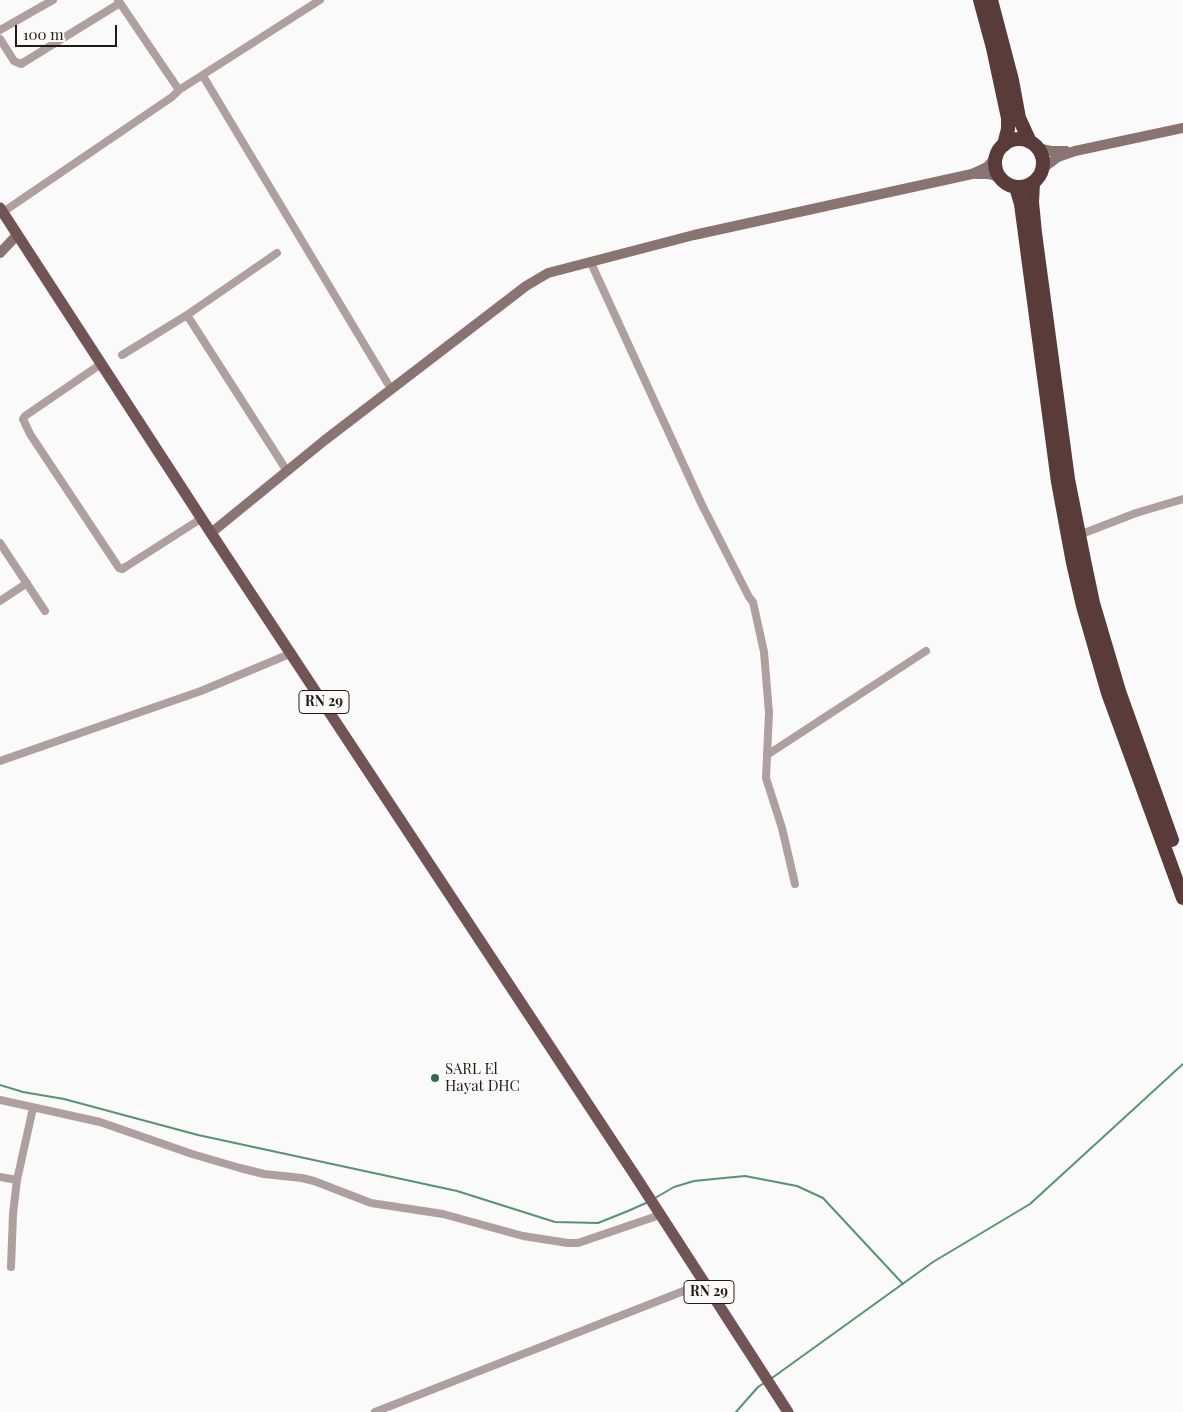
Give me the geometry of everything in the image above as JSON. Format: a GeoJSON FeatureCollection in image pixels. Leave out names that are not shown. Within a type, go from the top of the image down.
{"type":"FeatureCollection","features":[{"type":"Feature","properties":{"kind":"highway"},"geometry":{"type":"LineString","coordinates":[[980,0],[998,66],[1008,118],[1008,129],[997,169],[1000,177],[1007,184],[1016,187],[1025,186],[1033,183],[1039,176],[1043,160],[1019,118],[1012,80],[991,0]]}},
{"type":"Feature","properties":{"kind":"highway"},"geometry":{"type":"LineString","coordinates":[[1001,151],[1017,140],[1033,145]]}},
{"type":"Feature","properties":{"kind":"highway"},"geometry":{"type":"LineString","coordinates":[[1033,183],[1031,196],[1035,233],[1068,479],[1093,603],[1119,691],[1183,869]]}},
{"type":"Feature","properties":{"kind":"highway"},"geometry":{"type":"LineString","coordinates":[[1016,187],[1022,213],[1058,482],[1081,598],[1108,693],[1183,898]]}},
{"type":"Feature","properties":{"kind":"main road"},"geometry":{"type":"LineString","coordinates":[[1042,168],[1058,157],[1075,151],[1183,128]]}},
{"type":"Feature","properties":{"kind":"main road"},"geometry":{"type":"LineString","coordinates":[[1033,145],[1051,151],[1075,151]]}},
{"type":"Feature","properties":{"kind":"main road"},"geometry":{"type":"LineString","coordinates":[[972,174],[987,167],[1001,151]]}},
{"type":"Feature","properties":{"kind":"main road"},"geometry":{"type":"LineString","coordinates":[[211,532],[391,389],[526,286],[548,273],[694,235],[972,174],[988,174],[1000,177]]}},
{"type":"Feature","properties":{"kind":"main road","name":"RN 29"},"geometry":{"type":"LineString","coordinates":[[1,210],[788,1412]]}},
{"type":"Feature","properties":{"kind":"main road"},"geometry":{"type":"LineString","coordinates":[[0,252],[17,235]]}},
{"type":"Feature","properties":{"kind":"street"},"geometry":{"type":"LineString","coordinates":[[0,30],[53,0]]}},
{"type":"Feature","properties":{"kind":"street"},"geometry":{"type":"LineString","coordinates":[[1,210],[172,97],[179,90],[320,0]]}},
{"type":"Feature","properties":{"kind":"street"},"geometry":{"type":"LineString","coordinates":[[0,38],[14,61],[21,64],[119,2],[179,90]]}},
{"type":"Feature","properties":{"kind":"street"},"geometry":{"type":"LineString","coordinates":[[0,56],[8,51]]}},
{"type":"Feature","properties":{"kind":"street"},"geometry":{"type":"LineString","coordinates":[[203,76],[391,389]]}},
{"type":"Feature","properties":{"kind":"street"},"geometry":{"type":"LineString","coordinates":[[122,355],[187,315],[277,253]]}},
{"type":"Feature","properties":{"kind":"street"},"geometry":{"type":"LineString","coordinates":[[591,263],[702,505],[753,602],[765,661],[769,713],[766,778],[782,828],[795,884]]}},
{"type":"Feature","properties":{"kind":"street"},"geometry":{"type":"LineString","coordinates":[[187,315],[287,471]]}},
{"type":"Feature","properties":{"kind":"street"},"geometry":{"type":"LineString","coordinates":[[101,364],[25,416],[23,419],[30,434],[119,568],[122,569],[127,566],[202,518]]}},
{"type":"Feature","properties":{"kind":"street"},"geometry":{"type":"LineString","coordinates":[[1079,535],[1136,513],[1183,499]]}},
{"type":"Feature","properties":{"kind":"street"},"geometry":{"type":"LineString","coordinates":[[0,543],[45,611]]}},
{"type":"Feature","properties":{"kind":"street"},"geometry":{"type":"LineString","coordinates":[[0,601],[26,583]]}},
{"type":"Feature","properties":{"kind":"street"},"geometry":{"type":"LineString","coordinates":[[767,755],[926,651]]}},
{"type":"Feature","properties":{"kind":"street"},"geometry":{"type":"LineString","coordinates":[[0,761],[201,691],[292,652]]}},
{"type":"Feature","properties":{"kind":"street"},"geometry":{"type":"LineString","coordinates":[[0,1100],[100,1122],[192,1154],[264,1174],[314,1181],[371,1202],[443,1214],[506,1232],[568,1243],[578,1243],[654,1206]]}},
{"type":"Feature","properties":{"kind":"street"},"geometry":{"type":"LineString","coordinates":[[12,1267],[13,1223],[17,1180],[33,1108]]}},
{"type":"Feature","properties":{"kind":"street"},"geometry":{"type":"LineString","coordinates":[[0,1177],[17,1180]]}},
{"type":"Feature","properties":{"kind":"street"},"geometry":{"type":"LineString","coordinates":[[375,1412],[704,1283]]}},
{"type":"Feature","properties":{"kind":"waterway"},"geometry":{"type":"LineString","coordinates":[[772,1378],[933,1262],[1030,1204],[1183,1064]]}},
{"type":"Feature","properties":{"kind":"waterway"},"geometry":{"type":"LineString","coordinates":[[0,1085],[23,1092],[64,1099],[198,1135],[457,1191],[555,1222],[598,1223],[646,1203]]}},
{"type":"Feature","properties":{"kind":"waterway"},"geometry":{"type":"LineString","coordinates":[[655,1198],[674,1187],[694,1181],[745,1176],[797,1186],[823,1198],[903,1284]]}},
{"type":"Feature","properties":{"kind":"waterway"},"geometry":{"type":"LineString","coordinates":[[736,1412],[758,1387],[764,1383]]}},
{"type":"Feature","properties":{"kind":"place","name":"SARL El Hayat DHC"},"geometry":{"type":"Point","coordinates":[435,1078]}}]}
